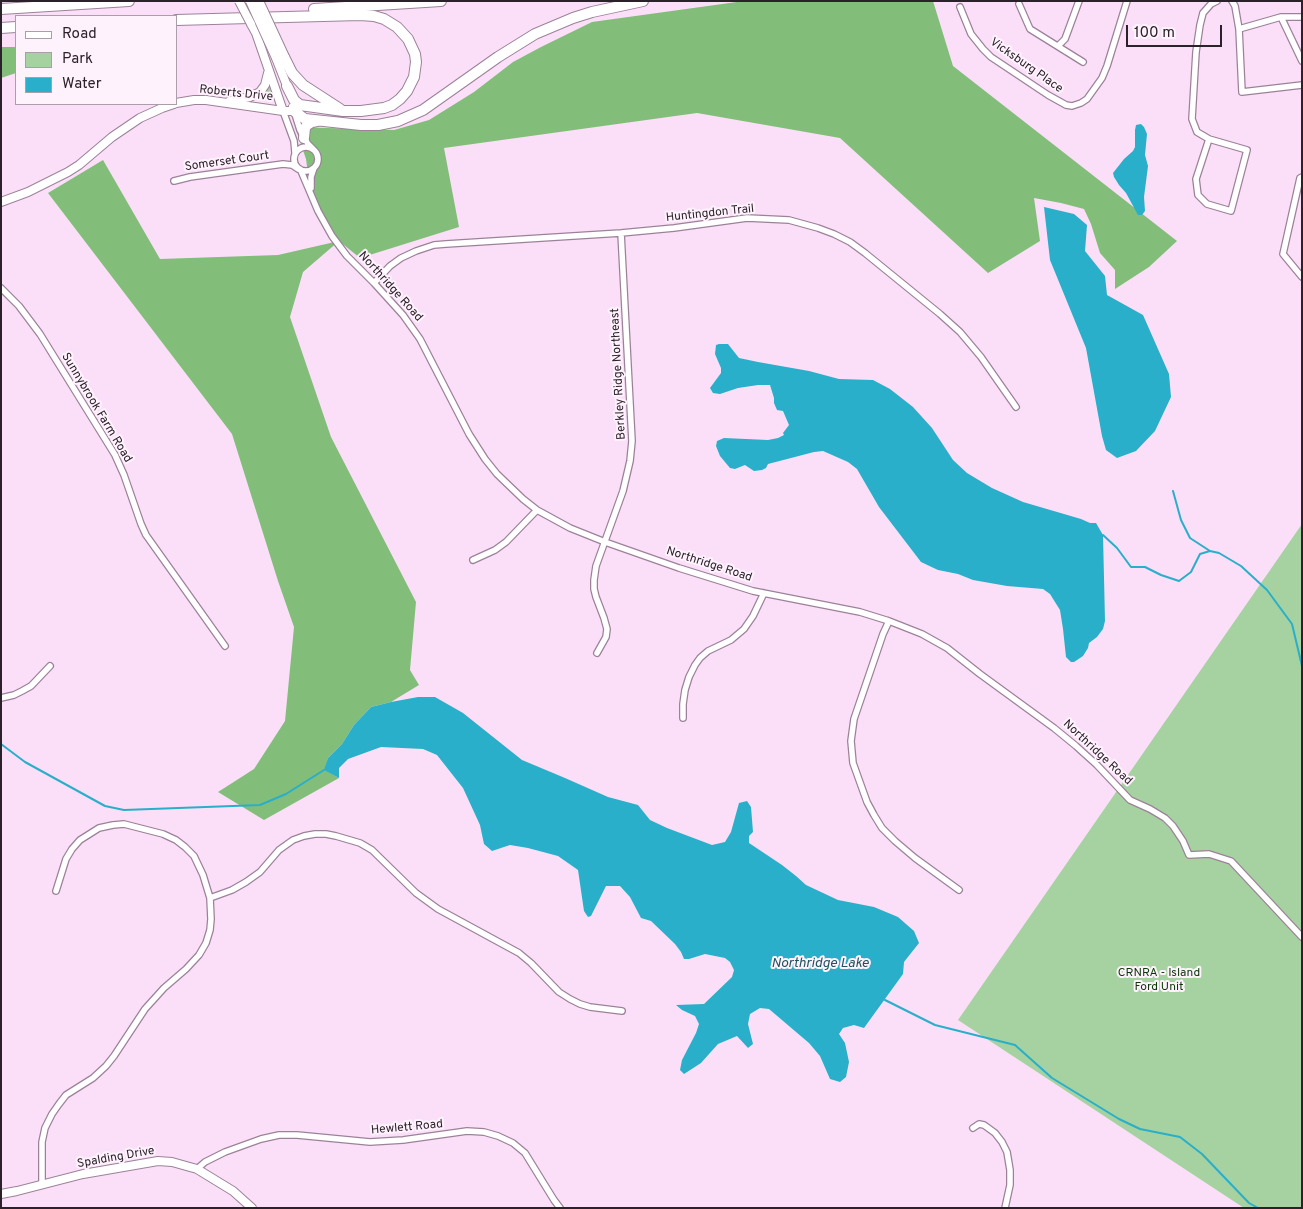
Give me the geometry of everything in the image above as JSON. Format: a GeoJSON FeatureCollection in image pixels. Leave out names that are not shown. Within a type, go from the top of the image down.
{"type":"FeatureCollection","features":[{"type":"Feature","properties":{"kind":"highway"},"geometry":{"type":"LineString","coordinates":[[1,9],[129,1]]}},
{"type":"Feature","properties":{"kind":"highway"},"geometry":{"type":"LineString","coordinates":[[258,1],[280,58],[303,85],[343,111]]}},
{"type":"Feature","properties":{"kind":"highway"},"geometry":{"type":"LineString","coordinates":[[178,19],[441,1]]}},
{"type":"Feature","properties":{"kind":"highway"},"geometry":{"type":"LineString","coordinates":[[292,109],[305,119],[361,125],[398,121],[422,110],[498,57],[535,34],[592,12],[643,1]]}},
{"type":"Feature","properties":{"kind":"highway"},"geometry":{"type":"LineString","coordinates":[[178,19],[360,14],[384,19],[403,31],[415,54],[414,77],[408,91],[392,105],[360,111],[292,109]]}},
{"type":"Feature","properties":{"kind":"highway"},"geometry":{"type":"LineString","coordinates":[[1,28],[15,27]]}},
{"type":"Feature","properties":{"kind":"highway"},"geometry":{"type":"LineString","coordinates":[[287,86],[294,100],[292,109]]}},
{"type":"Feature","properties":{"kind":"highway"},"geometry":{"type":"LineString","coordinates":[[304,138],[307,125],[318,120]]}},
{"type":"Feature","properties":{"kind":"street","name":"Northridge Road"},"geometry":{"type":"LineString","coordinates":[[239,1],[256,33],[265,59],[292,109],[304,138],[318,159],[310,181],[311,193]]}},
{"type":"Feature","properties":{"kind":"street"},"geometry":{"type":"LineString","coordinates":[[250,1],[280,58],[287,86]]}},
{"type":"Feature","properties":{"kind":"street"},"geometry":{"type":"LineString","coordinates":[[1058,46],[1064,39],[1079,1]]}},
{"type":"Feature","properties":{"kind":"street","name":"Vicksburg Place"},"geometry":{"type":"LineString","coordinates":[[960,7],[971,34],[991,57],[1048,95],[1066,105],[1072,106],[1087,99],[1102,78],[1127,1]]}},
{"type":"Feature","properties":{"kind":"street"},"geometry":{"type":"LineString","coordinates":[[1209,139],[1196,179],[1198,195],[1207,204],[1231,211],[1247,150],[1209,139],[1197,132],[1192,119],[1196,52],[1200,24],[1203,13],[1217,1]]}},
{"type":"Feature","properties":{"kind":"street"},"geometry":{"type":"LineString","coordinates":[[1232,1],[1235,6],[1239,29],[1242,92],[1302,85]]}},
{"type":"Feature","properties":{"kind":"street"},"geometry":{"type":"LineString","coordinates":[[1019,4],[1030,29],[1083,62]]}},
{"type":"Feature","properties":{"kind":"street"},"geometry":{"type":"LineString","coordinates":[[1239,29],[1281,16],[1302,17]]}},
{"type":"Feature","properties":{"kind":"street"},"geometry":{"type":"LineString","coordinates":[[1281,16],[1302,61]]}},
{"type":"Feature","properties":{"kind":"street"},"geometry":{"type":"LineString","coordinates":[[224,102],[250,97],[262,90],[268,76],[265,59]]}},
{"type":"Feature","properties":{"kind":"street","name":"Roberts Drive"},"geometry":{"type":"LineString","coordinates":[[178,104],[200,100],[292,109]]}},
{"type":"Feature","properties":{"kind":"street","name":"Roberts Drive"},"geometry":{"type":"LineString","coordinates":[[1,202],[28,192],[68,172],[112,137],[140,118],[172,105]]}},
{"type":"Feature","properties":{"kind":"street","name":"Northridge Road"},"geometry":{"type":"LineString","coordinates":[[292,109],[294,163],[300,170],[320,216],[332,236],[346,256],[403,315],[420,339],[469,434],[485,458],[509,487],[537,510],[570,528],[679,568],[753,591],[860,612],[922,634],[946,648],[1054,728],[1097,766],[1130,800],[1165,818],[1183,841],[1189,855],[1210,854],[1231,861],[1302,937]]}},
{"type":"Feature","properties":{"kind":"street"},"geometry":{"type":"LineString","coordinates":[[295,154],[304,147],[313,150]]}},
{"type":"Feature","properties":{"kind":"street","name":"Somerset Court"},"geometry":{"type":"LineString","coordinates":[[283,164],[295,154]]}},
{"type":"Feature","properties":{"kind":"street","name":"Somerset Court"},"geometry":{"type":"LineString","coordinates":[[174,181],[190,176],[283,164],[292,165],[300,170]]}},
{"type":"Feature","properties":{"kind":"street"},"geometry":{"type":"LineString","coordinates":[[300,170],[308,171],[314,168]]}},
{"type":"Feature","properties":{"kind":"street"},"geometry":{"type":"LineString","coordinates":[[1302,177],[1300,178],[1284,254],[1302,277]]}},
{"type":"Feature","properties":{"kind":"street","name":"Huntingdon Trail"},"geometry":{"type":"LineString","coordinates":[[374,283],[390,266],[401,258],[434,245],[621,233],[744,218],[767,218],[802,222],[850,242],[940,314],[960,332],[981,357],[1016,407]]}},
{"type":"Feature","properties":{"kind":"street","name":"Berkley Ridge Northeast"},"geometry":{"type":"LineString","coordinates":[[597,653],[606,637],[607,629],[596,597],[594,580],[596,566],[623,491],[630,461],[632,441],[621,233]]}},
{"type":"Feature","properties":{"kind":"street","name":"Sunnybrook Farm Road"},"geometry":{"type":"LineString","coordinates":[[1,288],[19,306],[44,340],[115,455],[146,535],[225,646]]}},
{"type":"Feature","properties":{"kind":"street"},"geometry":{"type":"LineString","coordinates":[[473,560],[506,542],[537,510]]}},
{"type":"Feature","properties":{"kind":"street"},"geometry":{"type":"LineString","coordinates":[[683,718],[685,690],[695,665],[708,651],[731,640],[744,629],[753,616],[764,593]]}},
{"type":"Feature","properties":{"kind":"street"},"geometry":{"type":"LineString","coordinates":[[889,621],[854,719],[851,741],[853,764],[867,802],[882,828],[915,858],[959,890]]}},
{"type":"Feature","properties":{"kind":"street"},"geometry":{"type":"LineString","coordinates":[[1,698],[22,692],[31,686],[50,666]]}},
{"type":"Feature","properties":{"kind":"street"},"geometry":{"type":"LineString","coordinates":[[42,1184],[42,1142],[45,1128],[52,1114],[66,1095],[93,1078],[106,1066],[145,1009],[199,955],[206,943],[211,918],[210,898],[200,866],[194,856],[176,840],[163,834],[124,824],[99,828],[80,840],[66,859],[56,891]]}},
{"type":"Feature","properties":{"kind":"street"},"geometry":{"type":"LineString","coordinates":[[210,898],[232,890],[246,882],[260,872],[279,850],[293,840],[315,834],[336,836],[360,843],[372,850],[416,894],[438,909],[519,953],[559,992],[570,999],[590,1007],[622,1011]]}},
{"type":"Feature","properties":{"kind":"street"},"geometry":{"type":"LineString","coordinates":[[973,1128],[979,1124],[984,1126],[995,1134],[1007,1152],[1010,1184],[1005,1208]]}},
{"type":"Feature","properties":{"kind":"street","name":"Hewlett Road"},"geometry":{"type":"LineString","coordinates":[[197,1169],[205,1162],[225,1152],[261,1139],[279,1135],[297,1134],[370,1142],[403,1140],[467,1131],[484,1132],[513,1143],[525,1153],[560,1208]]}},
{"type":"Feature","properties":{"kind":"street","name":"Spalding Drive"},"geometry":{"type":"LineString","coordinates":[[1,1194],[82,1174],[158,1161],[172,1162],[197,1169],[233,1191],[252,1208]]}},
{"type":"Feature","properties":{"kind":"green space"},"geometry":{"type":"Polygon","coordinates":[[[744,1],[933,1],[953,66],[1177,241],[1149,267],[1115,289],[1115,270],[1100,253],[1084,209],[1034,198],[1040,241],[988,273],[840,138],[697,113],[444,148],[459,227],[360,258],[339,241],[314,197],[309,181],[306,159],[295,127],[394,130],[429,120],[474,92],[513,62],[592,22],[744,1]]]}},
{"type":"Feature","properties":{"kind":"green space"},"geometry":{"type":"Polygon","coordinates":[[[1,47],[15,47],[15,73],[1,78],[1,47]]]}},
{"type":"Feature","properties":{"kind":"green space"},"geometry":{"type":"Polygon","coordinates":[[[269,86],[274,99],[259,98],[263,94],[269,86]]]}},
{"type":"Feature","properties":{"kind":"green space"},"geometry":{"type":"Polygon","coordinates":[[[103,160],[160,259],[278,255],[339,241],[303,272],[290,317],[331,437],[416,602],[410,670],[419,685],[391,702],[371,707],[354,725],[342,744],[328,758],[325,770],[339,778],[264,820],[218,792],[254,769],[285,721],[294,627],[232,434],[48,193],[103,160]]]}},
{"type":"Feature","properties":{"kind":"green space","name":"CRNRA - Island Ford Unit"},"geometry":{"type":"Polygon","coordinates":[[[1302,524],[1302,1208],[1244,1208],[958,1020],[1302,524]]]}},
{"type":"Feature","properties":{"kind":"water"},"geometry":{"type":"Polygon","coordinates":[[[1141,124],[1147,134],[1145,155],[1148,166],[1144,197],[1145,211],[1142,215],[1138,215],[1113,173],[1133,151],[1135,147],[1136,125],[1141,124]]]}},
{"type":"Feature","properties":{"kind":"water"},"geometry":{"type":"Polygon","coordinates":[[[1044,207],[1074,214],[1087,225],[1085,251],[1105,276],[1107,295],[1143,315],[1169,374],[1171,397],[1155,431],[1136,451],[1117,458],[1106,450],[1086,348],[1050,260],[1044,207]]]}},
{"type":"Feature","properties":{"kind":"water"},"geometry":{"type":"Polygon","coordinates":[[[728,344],[739,358],[809,371],[839,379],[873,380],[890,389],[913,407],[932,428],[953,460],[967,473],[992,488],[1023,502],[1090,523],[1096,523],[1103,535],[1105,621],[1103,629],[1089,643],[1083,656],[1074,662],[1071,662],[1066,657],[1060,610],[1050,594],[1043,589],[1007,586],[973,580],[958,574],[938,570],[921,562],[879,507],[857,469],[848,462],[823,451],[768,464],[762,470],[754,471],[745,465],[735,469],[730,468],[720,456],[716,446],[717,441],[724,438],[768,440],[778,438],[784,435],[783,433],[789,425],[783,411],[777,410],[770,385],[738,388],[720,394],[713,393],[710,388],[721,373],[721,368],[715,354],[716,345],[728,344]]]}},
{"type":"Feature","properties":{"kind":"water","name":"Northridge Lake"},"geometry":{"type":"Polygon","coordinates":[[[418,697],[435,697],[463,713],[522,760],[608,797],[638,805],[650,820],[712,845],[725,842],[731,832],[739,803],[747,801],[751,807],[753,832],[749,836],[749,843],[782,865],[806,885],[838,900],[874,907],[898,917],[914,931],[919,943],[904,962],[903,974],[864,1028],[854,1025],[843,1028],[839,1034],[845,1043],[849,1062],[846,1077],[840,1082],[830,1079],[820,1056],[809,1043],[769,1009],[760,1008],[750,1014],[748,1024],[753,1044],[748,1048],[737,1036],[718,1044],[701,1063],[684,1074],[680,1070],[682,1060],[699,1024],[695,1016],[676,1005],[704,1004],[732,977],[734,970],[730,962],[725,958],[705,954],[684,959],[675,944],[651,921],[641,918],[630,897],[620,886],[606,886],[591,916],[588,917],[584,911],[578,870],[558,856],[510,845],[492,851],[484,844],[480,825],[463,788],[437,755],[423,749],[381,747],[348,759],[339,768],[339,778],[324,770],[328,758],[342,744],[354,725],[371,707],[418,697]]]}},
{"type":"Feature","properties":{"kind":"waterway"},"geometry":{"type":"LineString","coordinates":[[1173,491],[1181,520],[1190,538],[1210,551]]}},
{"type":"Feature","properties":{"kind":"waterway"},"geometry":{"type":"LineString","coordinates":[[1103,535],[1117,548],[1131,567],[1145,567],[1179,581],[1191,572],[1200,554],[1210,551],[1219,553],[1241,566],[1267,590],[1292,624],[1302,666]]}},
{"type":"Feature","properties":{"kind":"waterway"},"geometry":{"type":"LineString","coordinates":[[1,744],[25,762],[105,806],[124,810],[260,805],[286,794],[324,770]]}},
{"type":"Feature","properties":{"kind":"waterway"},"geometry":{"type":"LineString","coordinates":[[885,1000],[935,1025],[1015,1045],[1052,1078],[1119,1119],[1140,1129],[1180,1137],[1202,1154],[1249,1203],[1258,1208]]}}]}
